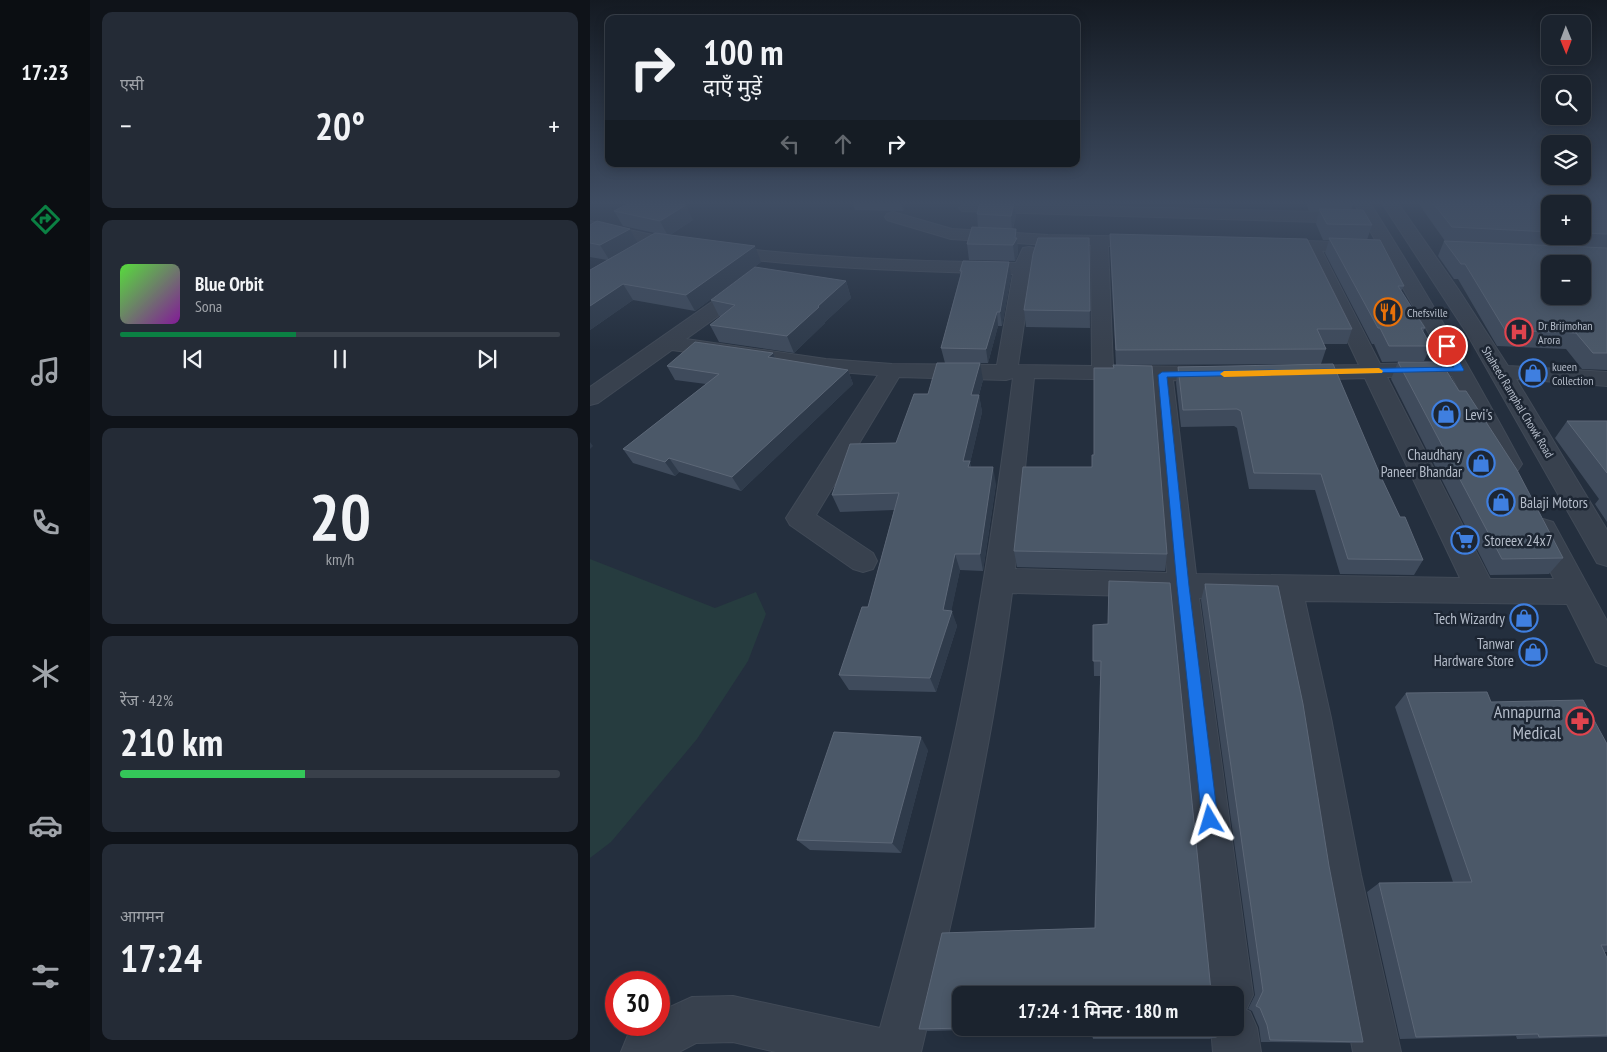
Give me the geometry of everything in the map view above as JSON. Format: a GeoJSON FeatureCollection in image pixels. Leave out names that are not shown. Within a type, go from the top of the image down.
{"type":"FeatureCollection","features":[{"type":"Feature","properties":{"kind":"street"},"geometry":{"type":"LineString","coordinates":[[638,255],[643,252]]}},
{"type":"Feature","properties":{"kind":"street"},"geometry":{"type":"LineString","coordinates":[[746,252],[881,265],[1023,269]]}},
{"type":"Feature","properties":{"kind":"street"},"geometry":{"type":"LineString","coordinates":[[897,1052],[951,838],[998,582],[1014,473],[1015,373],[1023,269],[1030,252]]}},
{"type":"Feature","properties":{"kind":"street"},"geometry":{"type":"LineString","coordinates":[[1099,252],[1103,374]]}},
{"type":"Feature","properties":{"kind":"street"},"geometry":{"type":"LineString","coordinates":[[1314,252],[1481,591]]}},
{"type":"Feature","properties":{"kind":"street"},"geometry":{"type":"LineString","coordinates":[[1392,252],[1460,370],[1518,480]]}},
{"type":"Feature","properties":{"kind":"street","name":"Shaheed Ramphal Chowk Road"},"geometry":{"type":"LineString","coordinates":[[1435,252],[1607,555]]}},
{"type":"Feature","properties":{"kind":"street"},"geometry":{"type":"LineString","coordinates":[[590,398],[784,257]]}},
{"type":"Feature","properties":{"kind":"street"},"geometry":{"type":"LineString","coordinates":[[668,343],[826,365],[892,370],[1162,375],[1236,374]]}},
{"type":"Feature","properties":{"kind":"street"},"geometry":{"type":"LineString","coordinates":[[863,561],[800,518],[892,370]]}},
{"type":"Feature","properties":{"kind":"street"},"geometry":{"type":"LineString","coordinates":[[1275,373],[1460,370]]}},
{"type":"Feature","properties":{"kind":"street"},"geometry":{"type":"LineString","coordinates":[[1502,372],[1607,379]]}},
{"type":"Feature","properties":{"kind":"street"},"geometry":{"type":"LineString","coordinates":[[1162,375],[1183,586],[1229,986]]}},
{"type":"Feature","properties":{"kind":"street"},"geometry":{"type":"LineString","coordinates":[[1531,506],[1607,652]]}},
{"type":"Feature","properties":{"kind":"street"},"geometry":{"type":"LineString","coordinates":[[998,582],[1576,592]]}},
{"type":"Feature","properties":{"kind":"street"},"geometry":{"type":"LineString","coordinates":[[1287,588],[1314,718],[1341,874],[1377,1052]]}},
{"type":"Feature","properties":{"kind":"street"},"geometry":{"type":"LineString","coordinates":[[644,1052],[654,1040],[692,1020],[733,1019],[880,1052]]}},
{"type":"Feature","properties":{"kind":"street"},"geometry":{"type":"LineString","coordinates":[[1235,1036],[1237,1052]]}},
{"type":"Feature","properties":{"kind":"green space"},"geometry":{"type":"Polygon","coordinates":[[[590,559],[715,608],[756,592],[766,614],[748,661],[697,739],[611,842],[590,858],[590,559]]]}},
{"type":"Feature","properties":{"kind":"building"},"geometry":{"type":"Polygon","coordinates":[[[621,252],[746,252],[686,295],[623,284],[590,306],[590,270],[621,252]]]}},
{"type":"Feature","properties":{"kind":"building"},"geometry":{"type":"Polygon","coordinates":[[[1034,252],[1089,252],[1090,311],[1024,310],[1034,252]]]}},
{"type":"Feature","properties":{"kind":"building"},"geometry":{"type":"Polygon","coordinates":[[[1111,252],[1314,252],[1352,329],[1317,329],[1326,349],[1116,350],[1111,252]]]}},
{"type":"Feature","properties":{"kind":"building"},"geometry":{"type":"Polygon","coordinates":[[[1337,252],[1386,252],[1404,286],[1398,286],[1425,328],[1421,328],[1431,346],[1389,346],[1380,328],[1378,328],[1337,252]]]}},
{"type":"Feature","properties":{"kind":"building"},"geometry":{"type":"Polygon","coordinates":[[[1452,252],[1607,252],[1607,353],[1593,353],[1576,333],[1505,330],[1465,264],[1461,264],[1452,252]]]}},
{"type":"Feature","properties":{"kind":"building"},"geometry":{"type":"Polygon","coordinates":[[[963,261],[1009,262],[1000,312],[997,312],[986,349],[941,348],[963,261]]]}},
{"type":"Feature","properties":{"kind":"building"},"geometry":{"type":"Polygon","coordinates":[[[755,267],[846,281],[787,336],[710,325],[735,305],[711,300],[755,267]]]}},
{"type":"Feature","properties":{"kind":"building"},"geometry":{"type":"Polygon","coordinates":[[[695,342],[773,353],[768,357],[848,370],[732,477],[669,458],[665,462],[623,449],[719,374],[667,366],[695,342]]]}},
{"type":"Feature","properties":{"kind":"building"},"geometry":{"type":"Polygon","coordinates":[[[1398,362],[1441,362],[1459,391],[1466,391],[1517,470],[1563,558],[1502,559],[1398,362]]]}},
{"type":"Feature","properties":{"kind":"building"},"geometry":{"type":"Polygon","coordinates":[[[937,363],[980,363],[971,395],[979,395],[963,461],[970,461],[968,467],[993,467],[980,554],[955,554],[943,610],[952,611],[930,678],[839,675],[862,607],[868,607],[899,493],[832,495],[850,444],[896,443],[914,394],[928,394],[937,363]]]}},
{"type":"Feature","properties":{"kind":"building"},"geometry":{"type":"Polygon","coordinates":[[[1333,364],[1382,479],[1400,517],[1405,517],[1423,560],[1348,559],[1321,474],[1254,473],[1241,411],[1237,409],[1183,410],[1178,367],[1333,364]]]}},
{"type":"Feature","properties":{"kind":"building"},"geometry":{"type":"Polygon","coordinates":[[[1113,365],[1152,366],[1167,554],[1014,551],[1023,467],[1092,467],[1092,455],[1094,455],[1094,368],[1114,368],[1113,365]]]}},
{"type":"Feature","properties":{"kind":"building"},"geometry":{"type":"Polygon","coordinates":[[[1567,421],[1607,421],[1607,473],[1567,421]]]}},
{"type":"Feature","properties":{"kind":"building"},"geometry":{"type":"Polygon","coordinates":[[[1109,581],[1170,583],[1210,986],[952,986],[952,1028],[919,1029],[942,933],[1095,928],[1101,661],[1093,661],[1093,625],[1108,624],[1109,581]]]}},
{"type":"Feature","properties":{"kind":"building"},"geometry":{"type":"Polygon","coordinates":[[[1205,584],[1278,586],[1303,704],[1329,866],[1363,1042],[1270,1040],[1267,1025],[1260,1008],[1256,1006],[1263,991],[1205,584]]]}},
{"type":"Feature","properties":{"kind":"building"},"geometry":{"type":"Polygon","coordinates":[[[1487,692],[1491,702],[1583,700],[1607,744],[1607,945],[1601,945],[1607,958],[1607,1035],[1539,1037],[1538,1034],[1416,1037],[1379,883],[1472,882],[1406,693],[1487,692]]]}},
{"type":"Feature","properties":{"kind":"building"},"geometry":{"type":"Polygon","coordinates":[[[834,732],[921,737],[892,843],[797,840],[834,732]]]}},
{"type":"Feature","properties":{"kind":"building"},"geometry":{"type":"Polygon","coordinates":[[[1093,1036],[1216,1036],[1216,1037],[1093,1036]]]}},
{"type":"Feature","properties":{"kind":"slow traffic"},"geometry":{"type":"LineString","coordinates":[[1224,374],[1379,371]]}},
{"type":"Feature","properties":{"kind":"place","name":"Chefsville"},"geometry":{"type":"Point","coordinates":[1388,312]}},
{"type":"Feature","properties":{"kind":"place","name":"Dr Brijmohan Arora"},"geometry":{"type":"Point","coordinates":[1519,332]}},
{"type":"Feature","properties":{"kind":"place","name":"kueen Collection"},"geometry":{"type":"Point","coordinates":[1533,373]}},
{"type":"Feature","properties":{"kind":"place","name":"Levi's"},"geometry":{"type":"Point","coordinates":[1446,414]}},
{"type":"Feature","properties":{"kind":"place","name":"Chaudhary Paneer Bhandar"},"geometry":{"type":"Point","coordinates":[1481,463]}},
{"type":"Feature","properties":{"kind":"place","name":"Balaji Motors"},"geometry":{"type":"Point","coordinates":[1501,502]}},
{"type":"Feature","properties":{"kind":"place","name":"Storeex 24x7"},"geometry":{"type":"Point","coordinates":[1465,540]}},
{"type":"Feature","properties":{"kind":"place","name":"Tech Wizardry"},"geometry":{"type":"Point","coordinates":[1524,618]}},
{"type":"Feature","properties":{"kind":"place","name":"Tanwar Hardware Store"},"geometry":{"type":"Point","coordinates":[1533,652]}},
{"type":"Feature","properties":{"kind":"place","name":"Annapurna Medical"},"geometry":{"type":"Point","coordinates":[1580,721]}},
{"type":"Feature","properties":{"kind":"route"},"geometry":{"type":"LineString","coordinates":[[1210,820],[1183,586],[1162,375],[1460,370],[1447,346]]}}]}
